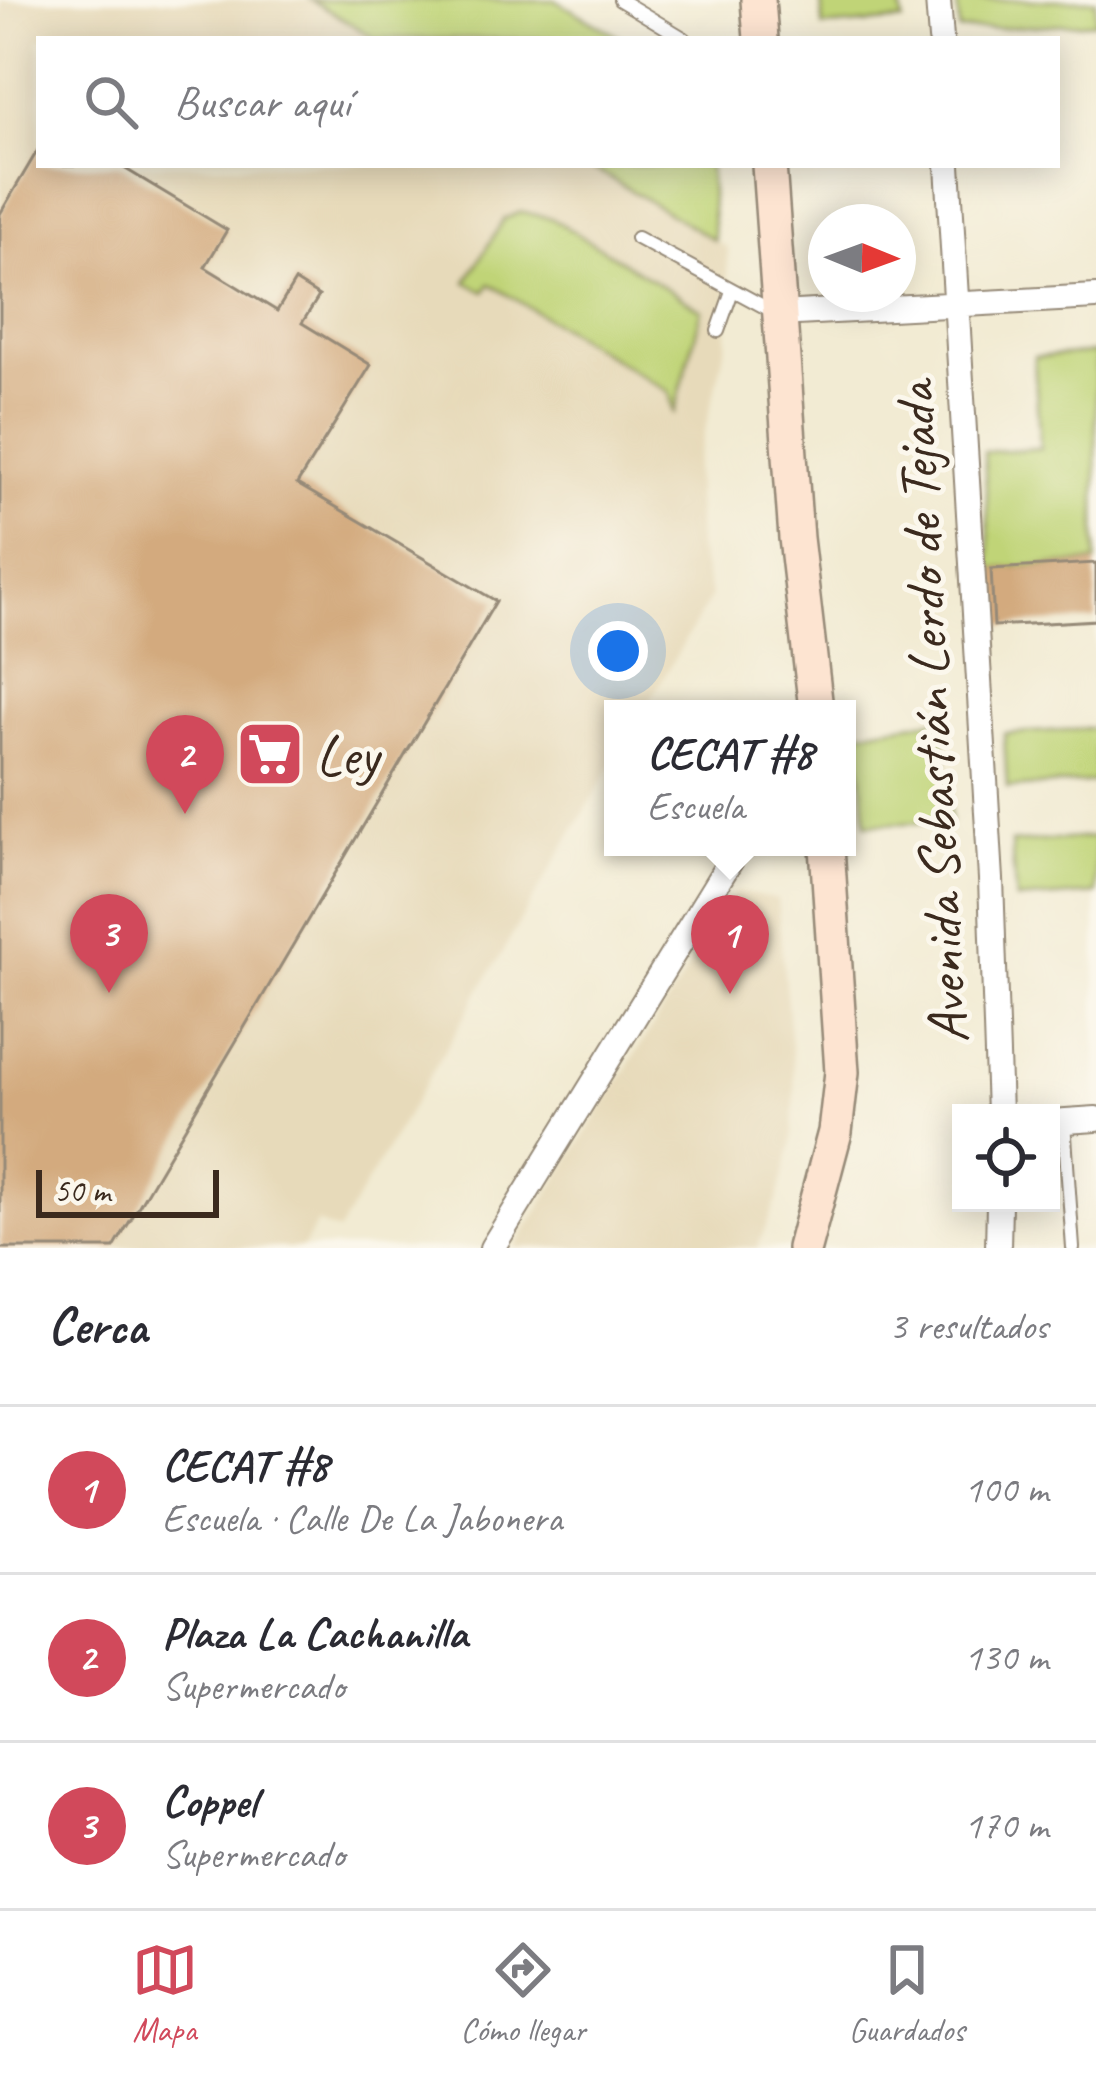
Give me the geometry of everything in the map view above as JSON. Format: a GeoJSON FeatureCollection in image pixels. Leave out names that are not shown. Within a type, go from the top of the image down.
{"type":"FeatureCollection","features":[{"type":"Feature","properties":{"kind":"main road"},"geometry":{"type":"LineString","coordinates":[[758,0],[761,36]]}},
{"type":"Feature","properties":{"kind":"main road"},"geometry":{"type":"LineString","coordinates":[[769,168],[778,314],[815,700]]}},
{"type":"Feature","properties":{"kind":"main road"},"geometry":{"type":"LineString","coordinates":[[804,1248],[835,1132],[842,1072],[828,856]]}},
{"type":"Feature","properties":{"kind":"street"},"geometry":{"type":"LineString","coordinates":[[938,0],[940,36]]}},
{"type":"Feature","properties":{"kind":"street","name":"Avenida Sebastián Lerdo de Tejada"},"geometry":{"type":"LineString","coordinates":[[948,168],[991,879],[999,1104]]}},
{"type":"Feature","properties":{"kind":"street"},"geometry":{"type":"LineString","coordinates":[[778,314],[1096,296]]}},
{"type":"Feature","properties":{"kind":"street"},"geometry":{"type":"LineString","coordinates":[[492,1248],[733,856]]}},
{"type":"Feature","properties":{"kind":"street"},"geometry":{"type":"LineString","coordinates":[[1060,1122],[1096,1119]]}},
{"type":"Feature","properties":{"kind":"street"},"geometry":{"type":"LineString","coordinates":[[998,1248],[999,1212]]}},
{"type":"Feature","properties":{"kind":"lane"},"geometry":{"type":"LineString","coordinates":[[620,0],[681,36]]}},
{"type":"Feature","properties":{"kind":"lane"},"geometry":{"type":"LineString","coordinates":[[638,238],[778,314]]}},
{"type":"Feature","properties":{"kind":"lane"},"geometry":{"type":"LineString","coordinates":[[718,331],[732,292]]}},
{"type":"Feature","properties":{"kind":"lane"},"geometry":{"type":"LineString","coordinates":[[1060,1146],[1073,1248]]}},
{"type":"Feature","properties":{"kind":"shaded area"},"geometry":{"type":"Polygon","coordinates":[[[0,0],[311,0],[371,36],[36,36],[36,168],[594,168],[728,248],[727,342],[695,469],[698,548],[711,596],[650,700],[604,700],[604,778],[338,1232],[317,1223],[302,1248],[0,1248],[0,0]]]}},
{"type":"Feature","properties":{"kind":"shaded area"},"geometry":{"type":"Polygon","coordinates":[[[736,892],[777,899],[795,1088],[792,1141],[778,1198],[757,1248],[515,1248],[736,892]]]}},
{"type":"Feature","properties":{"kind":"green space"},"geometry":{"type":"Polygon","coordinates":[[[311,0],[555,0],[618,36],[371,36],[311,0]]]}},
{"type":"Feature","properties":{"kind":"green space"},"geometry":{"type":"Polygon","coordinates":[[[821,0],[901,0],[903,21],[823,27],[821,0]]]}},
{"type":"Feature","properties":{"kind":"green space"},"geometry":{"type":"Polygon","coordinates":[[[957,0],[1096,0],[1096,22],[959,31],[957,0]]]}},
{"type":"Feature","properties":{"kind":"green space"},"geometry":{"type":"Polygon","coordinates":[[[593,168],[709,168],[714,240],[593,168]]]}},
{"type":"Feature","properties":{"kind":"green space"},"geometry":{"type":"Polygon","coordinates":[[[521,212],[551,218],[702,310],[674,414],[669,392],[490,284],[485,292],[466,282],[504,219],[521,212]]]}},
{"type":"Feature","properties":{"kind":"green space"},"geometry":{"type":"Polygon","coordinates":[[[1096,353],[1096,562],[991,569],[984,452],[1040,448],[1034,357],[1096,353]]]}},
{"type":"Feature","properties":{"kind":"green space"},"geometry":{"type":"Polygon","coordinates":[[[942,719],[950,822],[866,824],[858,732],[942,719]]]}},
{"type":"Feature","properties":{"kind":"green space"},"geometry":{"type":"Polygon","coordinates":[[[1096,728],[1096,782],[1007,788],[1004,734],[1096,728]]]}},
{"type":"Feature","properties":{"kind":"green space"},"geometry":{"type":"Polygon","coordinates":[[[1096,837],[1096,894],[1016,900],[1011,843],[1096,837]]]}},
{"type":"Feature","properties":{"kind":"building"},"geometry":{"type":"Polygon","coordinates":[[[36,153],[36,168],[124,168],[227,230],[205,267],[277,311],[295,281],[319,296],[302,323],[371,365],[297,484],[496,601],[114,1248],[0,1248],[0,214],[36,153]]]}},
{"type":"Feature","properties":{"kind":"building"},"geometry":{"type":"Polygon","coordinates":[[[1096,563],[1096,620],[994,626],[991,569],[1096,563]]]}},
{"type":"Feature","properties":{"kind":"place","name":"Ley"},"geometry":{"type":"Point","coordinates":[270,754]}},
{"type":"Feature","properties":{"kind":"place","name":"Plaza La Cachanilla"},"geometry":{"type":"Point","coordinates":[185,814]}},
{"type":"Feature","properties":{"kind":"place","name":"Coppel"},"geometry":{"type":"Point","coordinates":[109,993]}},
{"type":"Feature","properties":{"kind":"place","name":"CECAT #8"},"geometry":{"type":"Point","coordinates":[730,994]}}]}
